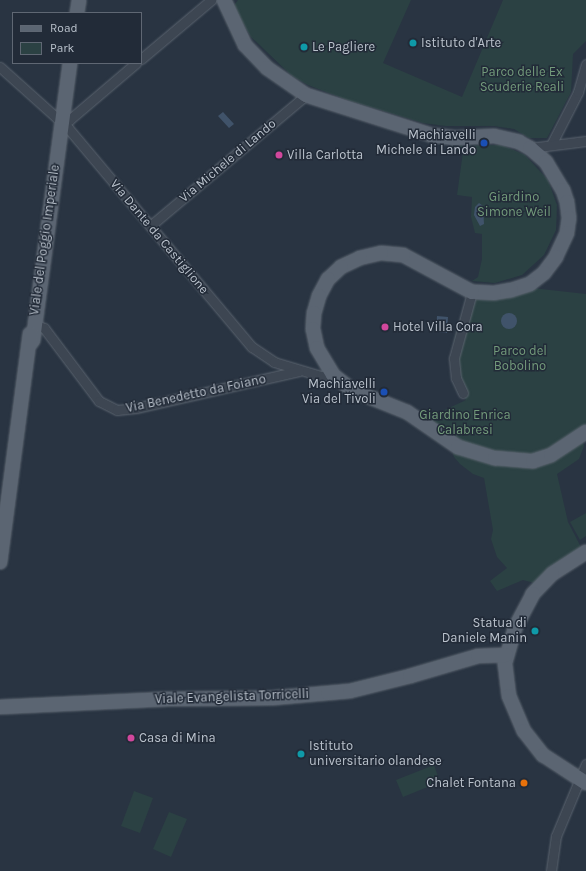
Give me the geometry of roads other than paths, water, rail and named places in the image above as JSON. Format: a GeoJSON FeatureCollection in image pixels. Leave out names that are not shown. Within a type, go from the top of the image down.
{"type":"FeatureCollection","features":[{"type":"Feature","properties":{"kind":"main road"},"geometry":{"type":"LineString","coordinates":[[77,12],[79,0]]}},
{"type":"Feature","properties":{"kind":"main road"},"geometry":{"type":"LineString","coordinates":[[224,0],[245,45],[267,68],[306,95],[431,135],[454,138],[506,137],[530,148],[546,162],[563,190],[569,218],[562,244],[544,273],[530,284],[494,293],[472,292],[403,255],[374,255],[360,258],[341,267],[328,279],[319,296],[314,313],[313,329],[317,348],[333,375],[352,390],[407,412],[458,447],[494,458],[533,462],[551,455],[586,432]]}},
{"type":"Feature","properties":{"kind":"main road","name":"Viale del Poggio Imperiale"},"geometry":{"type":"LineString","coordinates":[[0,562],[70,64]]}},
{"type":"Feature","properties":{"kind":"main road"},"geometry":{"type":"LineString","coordinates":[[582,780],[543,755],[524,731],[509,696],[505,675],[506,654],[519,618],[534,593],[552,574],[586,552]]}},
{"type":"Feature","properties":{"kind":"main road","name":"Viale Evangelista Torricelli"},"geometry":{"type":"LineString","coordinates":[[0,707],[169,699],[272,698],[336,692],[410,676],[484,656],[506,654]]}},
{"type":"Feature","properties":{"kind":"street"},"geometry":{"type":"LineString","coordinates":[[142,58],[211,0]]}},
{"type":"Feature","properties":{"kind":"street"},"geometry":{"type":"LineString","coordinates":[[60,135],[69,120],[135,64]]}},
{"type":"Feature","properties":{"kind":"street"},"geometry":{"type":"LineString","coordinates":[[552,145],[584,79],[586,64]]}},
{"type":"Feature","properties":{"kind":"street","name":"Via Dante da Castiglione"},"geometry":{"type":"LineString","coordinates":[[0,68],[60,135],[150,226],[252,347],[268,359],[300,371],[321,376],[333,375]]}},
{"type":"Feature","properties":{"kind":"street","name":"Via Michele di Lando"},"geometry":{"type":"LineString","coordinates":[[150,226],[306,95]]}},
{"type":"Feature","properties":{"kind":"street"},"geometry":{"type":"LineString","coordinates":[[530,148],[586,141]]}},
{"type":"Feature","properties":{"kind":"street"},"geometry":{"type":"LineString","coordinates":[[463,393],[456,378],[454,358],[472,292]]}},
{"type":"Feature","properties":{"kind":"street","name":"Via Benedetto da Foiano"},"geometry":{"type":"LineString","coordinates":[[32,333],[44,328],[98,401],[117,410],[136,408],[300,371]]}},
{"type":"Feature","properties":{"kind":"street"},"geometry":{"type":"LineString","coordinates":[[550,871],[556,836],[582,780],[586,764]]}},
{"type":"Feature","properties":{"kind":"water"},"geometry":{"type":"Polygon","coordinates":[[[223,112],[234,124],[229,128],[218,116],[223,112]]]}},
{"type":"Feature","properties":{"kind":"water"},"geometry":{"type":"Polygon","coordinates":[[[479,203],[483,206],[484,224],[480,226],[474,215],[475,207],[479,203]]]}},
{"type":"Feature","properties":{"kind":"water"},"geometry":{"type":"Polygon","coordinates":[[[509,313],[516,318],[517,321],[512,328],[509,329],[502,324],[501,321],[506,314],[509,313]]]}},
{"type":"Feature","properties":{"kind":"water"},"geometry":{"type":"Polygon","coordinates":[[[437,316],[448,317],[447,333],[436,332],[437,316]]]}},
{"type":"Feature","properties":{"kind":"place","name":"Istituto d'Arte"},"geometry":{"type":"Point","coordinates":[413,43]}},
{"type":"Feature","properties":{"kind":"place","name":"Le Pagliere"},"geometry":{"type":"Point","coordinates":[304,47]}},
{"type":"Feature","properties":{"kind":"place","name":"Machiavelli Michele di Lando"},"geometry":{"type":"Point","coordinates":[484,143]}},
{"type":"Feature","properties":{"kind":"place","name":"Villa Carlotta"},"geometry":{"type":"Point","coordinates":[279,155]}},
{"type":"Feature","properties":{"kind":"place","name":"Hotel Villa Cora"},"geometry":{"type":"Point","coordinates":[385,327]}},
{"type":"Feature","properties":{"kind":"place","name":"Machiavelli Via del Tivoli"},"geometry":{"type":"Point","coordinates":[384,392]}},
{"type":"Feature","properties":{"kind":"place","name":"Statua di Daniele Manin"},"geometry":{"type":"Point","coordinates":[535,631]}},
{"type":"Feature","properties":{"kind":"place","name":"Casa di Mina"},"geometry":{"type":"Point","coordinates":[131,738]}},
{"type":"Feature","properties":{"kind":"place","name":"Istituto universitario olandese"},"geometry":{"type":"Point","coordinates":[301,754]}},
{"type":"Feature","properties":{"kind":"place","name":"Chalet Fontana"},"geometry":{"type":"Point","coordinates":[524,783]}},
{"type":"Feature","properties":{"kind":"park label","name":"Parco delle Ex Scuderie Reali"},"geometry":{"type":"Point","coordinates":[522,80]}},
{"type":"Feature","properties":{"kind":"park label","name":"Giardino Simone Weil"},"geometry":{"type":"Point","coordinates":[514,206]}},
{"type":"Feature","properties":{"kind":"park label","name":"Parco del Bobolino"},"geometry":{"type":"Point","coordinates":[520,360]}},
{"type":"Feature","properties":{"kind":"park label","name":"Giardino Enrica Calabresi"},"geometry":{"type":"Point","coordinates":[465,424]}}]}
